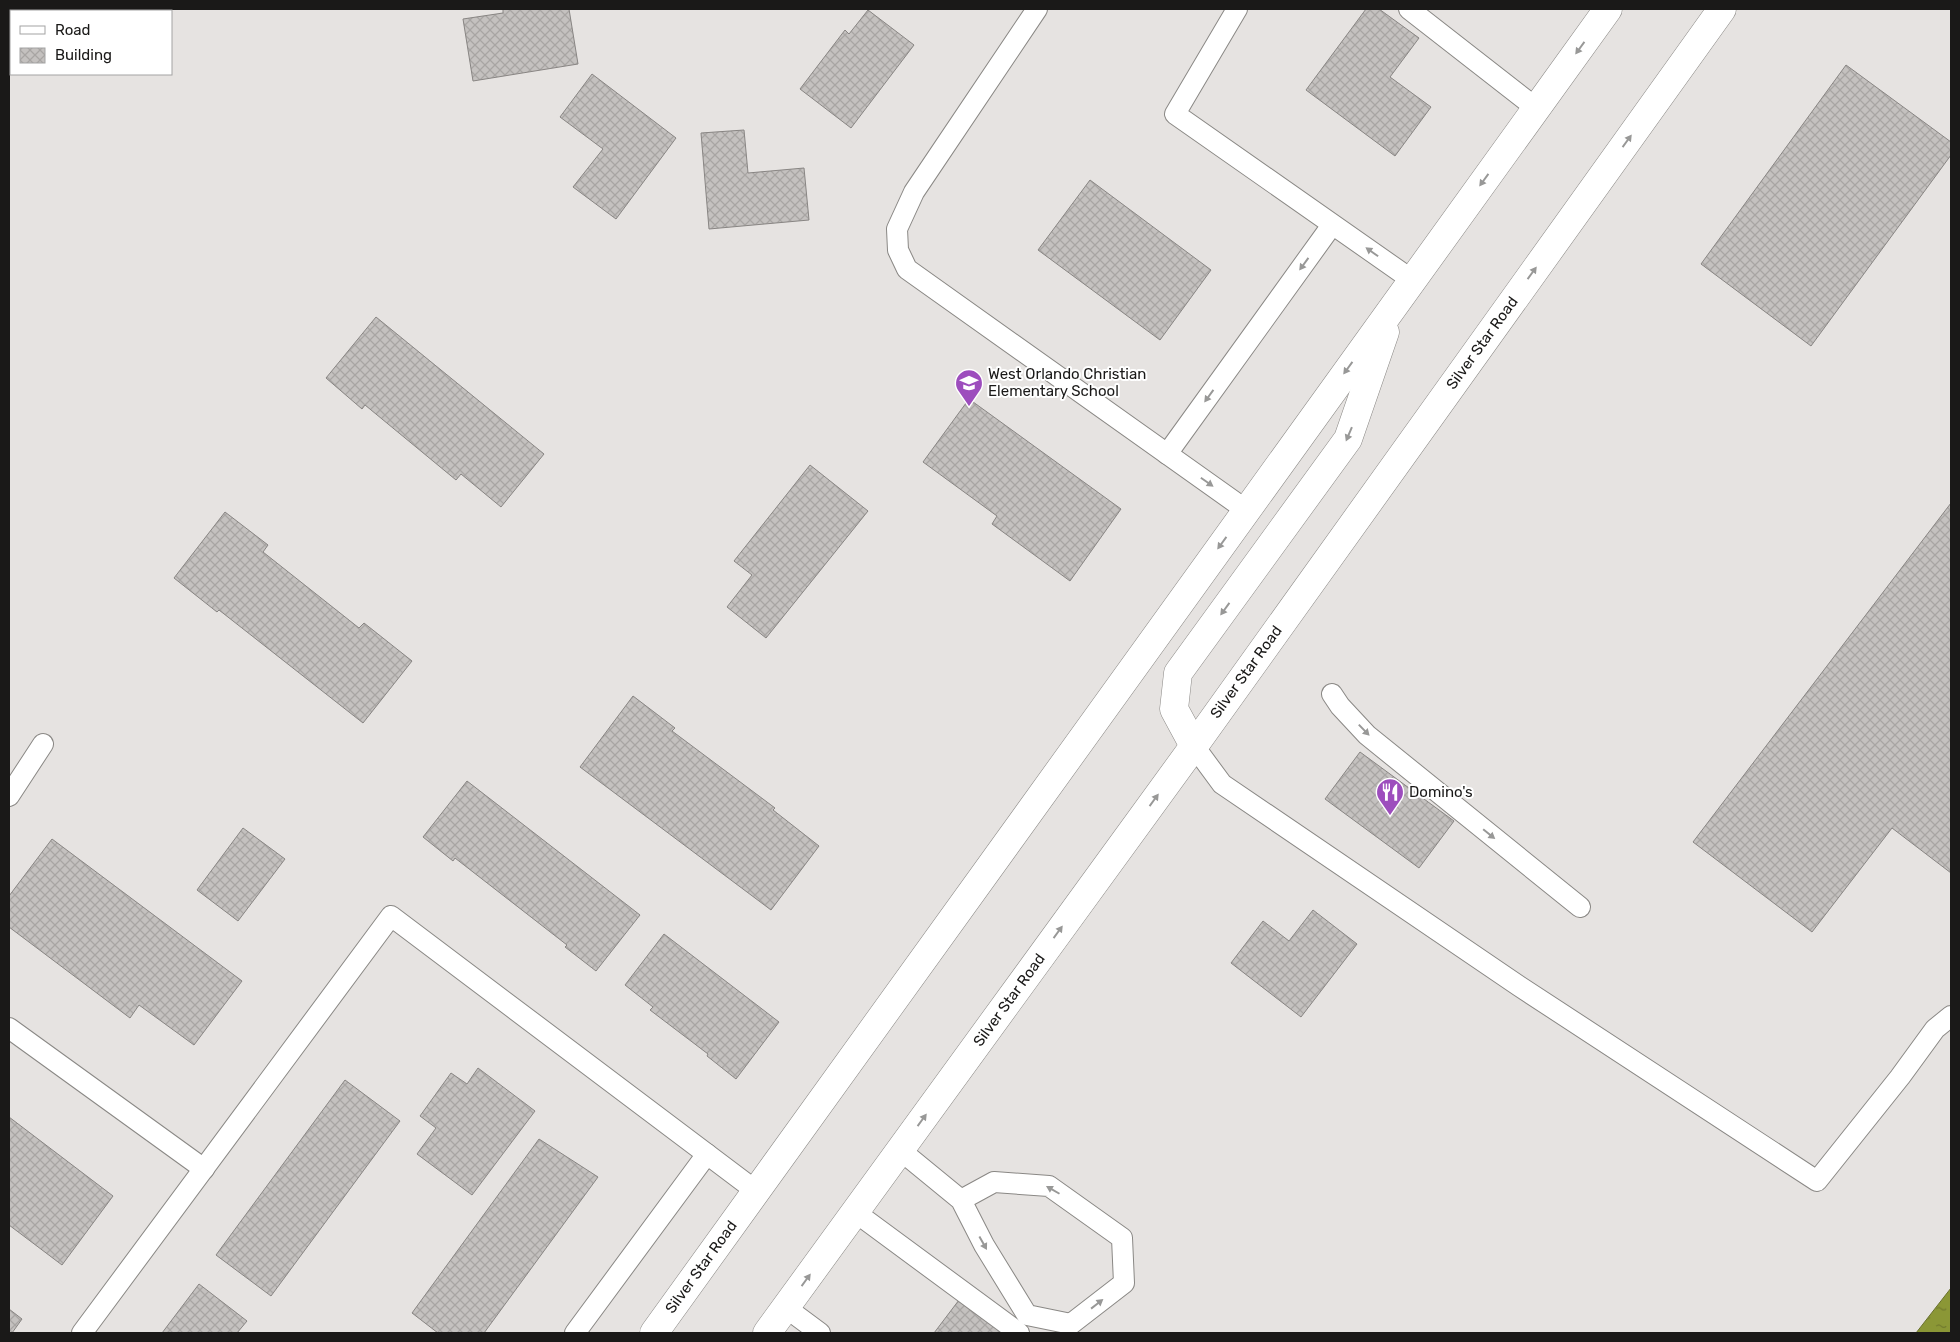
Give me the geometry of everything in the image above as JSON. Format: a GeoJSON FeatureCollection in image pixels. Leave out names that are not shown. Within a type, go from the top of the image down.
{"type":"FeatureCollection","features":[{"type":"Feature","properties":{"kind":"main road","name":"Silver Star Road"},"geometry":{"type":"LineString","coordinates":[[654,1333],[1608,9]]}},
{"type":"Feature","properties":{"kind":"main road","name":"Silver Star Road"},"geometry":{"type":"LineString","coordinates":[[767,1333],[1194,746],[1722,9]]}},
{"type":"Feature","properties":{"kind":"main road"},"geometry":{"type":"LineString","coordinates":[[1194,746],[1174,709],[1178,673],[1348,439],[1394,305]]}},
{"type":"Feature","properties":{"kind":"lane"},"geometry":{"type":"LineString","coordinates":[[1037,9],[914,192],[897,229],[898,250],[907,269],[1246,510]]}},
{"type":"Feature","properties":{"kind":"lane"},"geometry":{"type":"LineString","coordinates":[[1237,9],[1175,114],[1412,280]]}},
{"type":"Feature","properties":{"kind":"lane"},"geometry":{"type":"LineString","coordinates":[[1410,9],[1536,108]]}},
{"type":"Feature","properties":{"kind":"lane"},"geometry":{"type":"LineString","coordinates":[[1167,454],[1332,225]]}},
{"type":"Feature","properties":{"kind":"lane"},"geometry":{"type":"LineString","coordinates":[[1332,694],[1340,706],[1368,735],[1580,907]]}},
{"type":"Feature","properties":{"kind":"lane"},"geometry":{"type":"LineString","coordinates":[[9,796],[43,744]]}},
{"type":"Feature","properties":{"kind":"lane"},"geometry":{"type":"LineString","coordinates":[[1194,746],[1222,784],[1519,986],[1817,1181],[1900,1077],[1935,1029],[1951,1016]]}},
{"type":"Feature","properties":{"kind":"lane"},"geometry":{"type":"LineString","coordinates":[[82,1333],[392,916],[756,1190]]}},
{"type":"Feature","properties":{"kind":"lane"},"geometry":{"type":"LineString","coordinates":[[9,1028],[204,1169]]}},
{"type":"Feature","properties":{"kind":"lane"},"geometry":{"type":"LineString","coordinates":[[900,1150],[961,1200],[984,1245],[1027,1315],[1072,1324],[1124,1283],[1122,1238],[1050,1186],[994,1182],[961,1200]]}},
{"type":"Feature","properties":{"kind":"lane"},"geometry":{"type":"LineString","coordinates":[[575,1333],[707,1154]]}},
{"type":"Feature","properties":{"kind":"lane"},"geometry":{"type":"LineString","coordinates":[[855,1212],[1019,1333]]}},
{"type":"Feature","properties":{"kind":"lane"},"geometry":{"type":"LineString","coordinates":[[786,1308],[820,1333]]}},
{"type":"Feature","properties":{"kind":"water"},"geometry":{"type":"Polygon","coordinates":[[[1951,1288],[1951,1333],[1916,1333],[1951,1288]]]}},
{"type":"Feature","properties":{"kind":"building"},"geometry":{"type":"Polygon","coordinates":[[[503,9],[569,9],[578,64],[473,81],[463,19],[503,13],[503,9]]]}},
{"type":"Feature","properties":{"kind":"building"},"geometry":{"type":"Polygon","coordinates":[[[1366,9],[1379,9],[1419,38],[1390,77],[1431,107],[1395,156],[1306,90],[1366,9]]]}},
{"type":"Feature","properties":{"kind":"building"},"geometry":{"type":"Polygon","coordinates":[[[868,10],[914,45],[851,128],[800,89],[845,30],[849,34],[868,10]]]}},
{"type":"Feature","properties":{"kind":"building"},"geometry":{"type":"Polygon","coordinates":[[[1846,65],[1951,142],[1951,155],[1811,346],[1701,264],[1846,65]]]}},
{"type":"Feature","properties":{"kind":"building"},"geometry":{"type":"Polygon","coordinates":[[[592,74],[676,138],[616,219],[573,187],[603,149],[560,117],[592,74]]]}},
{"type":"Feature","properties":{"kind":"building"},"geometry":{"type":"Polygon","coordinates":[[[744,130],[748,173],[804,168],[809,220],[709,229],[701,133],[744,130]]]}},
{"type":"Feature","properties":{"kind":"building"},"geometry":{"type":"Polygon","coordinates":[[[1090,180],[1211,270],[1160,340],[1038,250],[1090,180]]]}},
{"type":"Feature","properties":{"kind":"building"},"geometry":{"type":"Polygon","coordinates":[[[376,317],[544,454],[501,507],[461,474],[456,480],[365,405],[362,409],[326,378],[376,317]]]}},
{"type":"Feature","properties":{"kind":"building"},"geometry":{"type":"Polygon","coordinates":[[[969,399],[1121,509],[1070,581],[992,524],[997,516],[923,462],[969,399]]]}},
{"type":"Feature","properties":{"kind":"building"},"geometry":{"type":"Polygon","coordinates":[[[810,465],[868,511],[766,638],[727,607],[752,575],[734,561],[810,465]]]}},
{"type":"Feature","properties":{"kind":"building"},"geometry":{"type":"Polygon","coordinates":[[[1951,503],[1951,873],[1892,828],[1812,932],[1693,842],[1951,503]]]}},
{"type":"Feature","properties":{"kind":"building"},"geometry":{"type":"Polygon","coordinates":[[[225,512],[268,545],[263,552],[359,628],[364,623],[412,661],[363,723],[219,610],[217,612],[174,578],[225,512]]]}},
{"type":"Feature","properties":{"kind":"building"},"geometry":{"type":"Polygon","coordinates":[[[633,696],[675,728],[672,731],[775,808],[773,810],[819,846],[771,910],[580,767],[633,696]]]}},
{"type":"Feature","properties":{"kind":"building"},"geometry":{"type":"Polygon","coordinates":[[[1360,752],[1454,821],[1419,868],[1325,799],[1360,752]]]}},
{"type":"Feature","properties":{"kind":"building"},"geometry":{"type":"Polygon","coordinates":[[[467,781],[640,915],[596,971],[565,947],[567,945],[455,858],[453,861],[423,837],[467,781]]]}},
{"type":"Feature","properties":{"kind":"building"},"geometry":{"type":"Polygon","coordinates":[[[243,828],[285,859],[238,921],[197,890],[243,828]]]}},
{"type":"Feature","properties":{"kind":"building"},"geometry":{"type":"Polygon","coordinates":[[[52,839],[242,981],[194,1045],[139,1005],[130,1018],[9,927],[9,896],[52,839]]]}},
{"type":"Feature","properties":{"kind":"building"},"geometry":{"type":"Polygon","coordinates":[[[1313,910],[1357,944],[1301,1017],[1231,963],[1263,921],[1289,941],[1313,910]]]}},
{"type":"Feature","properties":{"kind":"building"},"geometry":{"type":"Polygon","coordinates":[[[664,934],[779,1022],[736,1079],[707,1056],[708,1054],[650,1010],[653,1007],[625,985],[664,934]]]}},
{"type":"Feature","properties":{"kind":"building"},"geometry":{"type":"Polygon","coordinates":[[[478,1068],[535,1111],[472,1195],[417,1154],[436,1128],[420,1116],[451,1073],[467,1084],[478,1068]]]}},
{"type":"Feature","properties":{"kind":"building"},"geometry":{"type":"Polygon","coordinates":[[[345,1080],[400,1121],[271,1296],[216,1255],[345,1080]]]}},
{"type":"Feature","properties":{"kind":"building"},"geometry":{"type":"Polygon","coordinates":[[[9,1117],[113,1196],[62,1265],[9,1225],[9,1117]]]}},
{"type":"Feature","properties":{"kind":"building"},"geometry":{"type":"Polygon","coordinates":[[[539,1139],[598,1177],[484,1333],[438,1333],[412,1313],[539,1139]]]}},
{"type":"Feature","properties":{"kind":"building"},"geometry":{"type":"Polygon","coordinates":[[[199,1284],[247,1321],[237,1333],[162,1333],[199,1284]]]}},
{"type":"Feature","properties":{"kind":"building"},"geometry":{"type":"Polygon","coordinates":[[[959,1300],[1004,1333],[934,1333],[959,1300]]]}},
{"type":"Feature","properties":{"kind":"building"},"geometry":{"type":"Polygon","coordinates":[[[9,1309],[22,1319],[12,1333],[9,1333],[9,1309]]]}},
{"type":"Feature","properties":{"kind":"place","name":"West Orlando Christian Elementary School"},"geometry":{"type":"Point","coordinates":[969,407]}},
{"type":"Feature","properties":{"kind":"place","name":"Domino's"},"geometry":{"type":"Point","coordinates":[1390,816]}}]}
